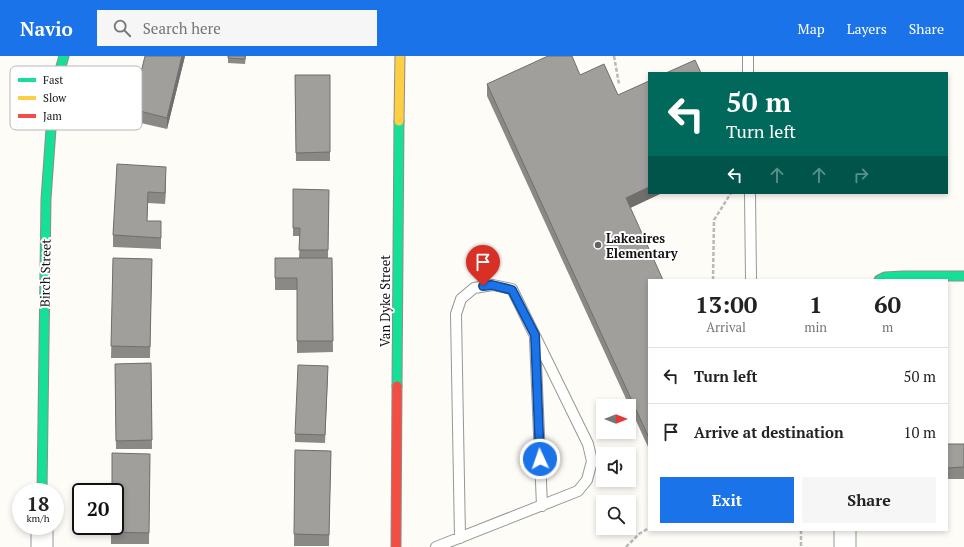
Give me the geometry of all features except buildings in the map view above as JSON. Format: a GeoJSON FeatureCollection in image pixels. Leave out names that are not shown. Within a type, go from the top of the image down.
{"type":"FeatureCollection","features":[{"type":"Feature","properties":{"kind":"street","name":"Birch Street"},"geometry":{"type":"LineString","coordinates":[[61,66],[64,56]]}},
{"type":"Feature","properties":{"kind":"street","name":"Van Dyke Street"},"geometry":{"type":"LineString","coordinates":[[396,547],[400,56]]}},
{"type":"Feature","properties":{"kind":"street","name":"Birch Street"},"geometry":{"type":"LineString","coordinates":[[42,483],[46,199],[51,130]]}},
{"type":"Feature","properties":{"kind":"street"},"geometry":{"type":"LineString","coordinates":[[881,279],[884,277],[903,276],[964,276]]}},
{"type":"Feature","properties":{"kind":"street"},"geometry":{"type":"LineString","coordinates":[[845,531],[845,547]]}},
{"type":"Feature","properties":{"kind":"street"},"geometry":{"type":"LineString","coordinates":[[42,535],[42,547]]}},
{"type":"Feature","properties":{"kind":"lane"},"geometry":{"type":"LineString","coordinates":[[748,56],[748,72]]}},
{"type":"Feature","properties":{"kind":"lane"},"geometry":{"type":"LineString","coordinates":[[750,194],[752,279]]}},
{"type":"Feature","properties":{"kind":"lane"},"geometry":{"type":"LineString","coordinates":[[436,547],[460,538],[542,506],[578,491],[587,480],[592,461],[588,444],[512,290],[492,285],[474,288],[461,299],[456,314],[460,538]]}},
{"type":"Feature","properties":{"kind":"lane"},"geometry":{"type":"LineString","coordinates":[[535,335],[542,506]]}},
{"type":"Feature","properties":{"kind":"path"},"geometry":{"type":"LineString","coordinates":[[614,56],[619,84]]}},
{"type":"Feature","properties":{"kind":"path"},"geometry":{"type":"LineString","coordinates":[[713,279],[714,220],[730,194]]}},
{"type":"Feature","properties":{"kind":"path"},"geometry":{"type":"LineString","coordinates":[[626,547],[638,534],[648,529]]}},
{"type":"Feature","properties":{"kind":"path"},"geometry":{"type":"LineString","coordinates":[[801,531],[801,547]]}},
{"type":"Feature","properties":{"kind":"traffic: fast"},"geometry":{"type":"LineString","coordinates":[[61,66],[64,56]]}},
{"type":"Feature","properties":{"kind":"traffic: fast"},"geometry":{"type":"LineString","coordinates":[[397,386],[399,121]]}},
{"type":"Feature","properties":{"kind":"traffic: fast"},"geometry":{"type":"LineString","coordinates":[[42,483],[46,199],[51,130]]}},
{"type":"Feature","properties":{"kind":"traffic: fast"},"geometry":{"type":"LineString","coordinates":[[881,279],[885,277],[903,276],[964,276]]}},
{"type":"Feature","properties":{"kind":"traffic: slow"},"geometry":{"type":"LineString","coordinates":[[399,121],[400,56]]}},
{"type":"Feature","properties":{"kind":"traffic: jam"},"geometry":{"type":"LineString","coordinates":[[396,547],[397,386]]}},
{"type":"Feature","properties":{"kind":"place","name":"Lakeaires Elementary"},"geometry":{"type":"Point","coordinates":[598,245]}},
{"type":"Feature","properties":{"kind":"route"},"geometry":{"type":"LineString","coordinates":[[483,286],[492,285],[512,290],[535,335],[540,459]]}}]}
